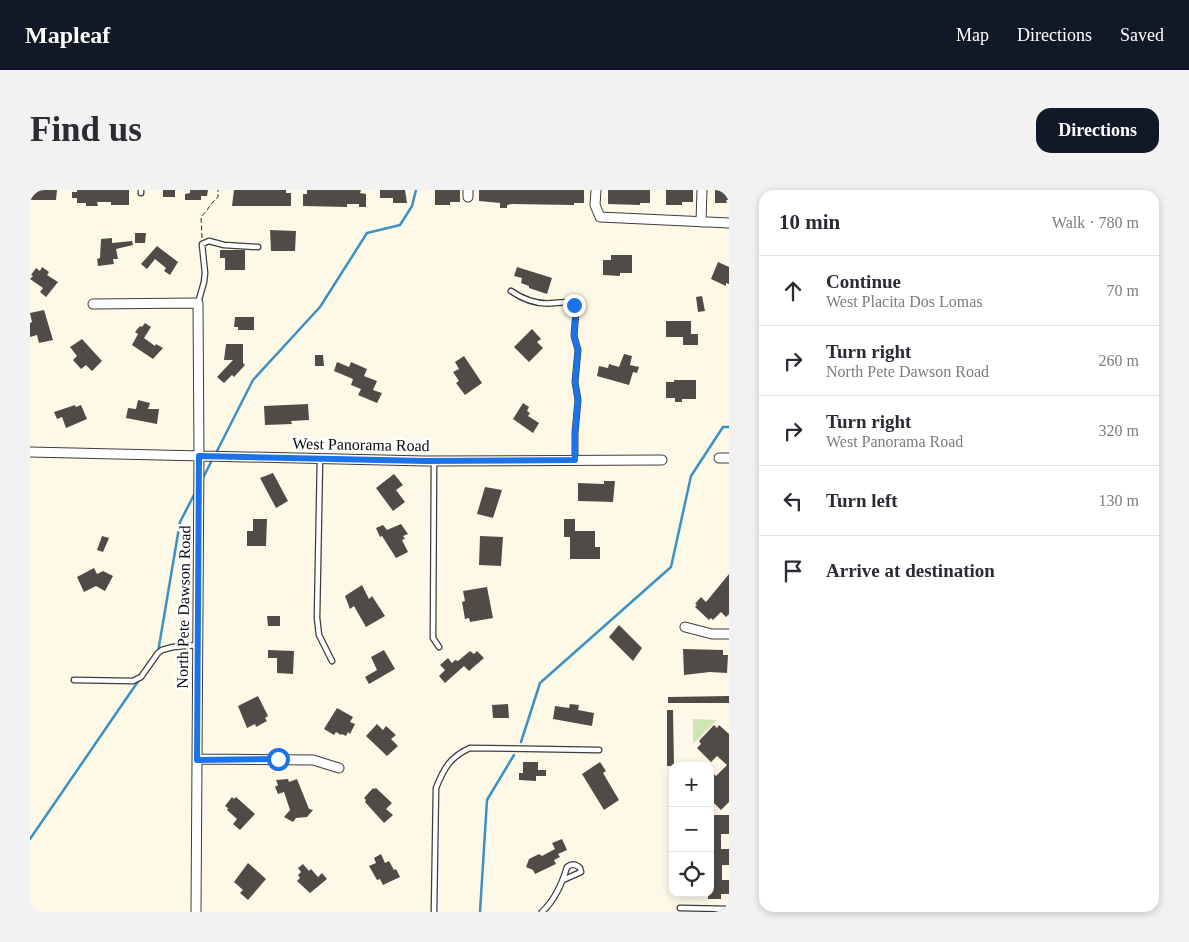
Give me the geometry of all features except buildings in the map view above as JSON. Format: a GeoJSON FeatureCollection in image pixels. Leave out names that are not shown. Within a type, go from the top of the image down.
{"type":"FeatureCollection","features":[{"type":"Feature","properties":{"kind":"street"},"geometry":{"type":"LineString","coordinates":[[596,190],[595,205],[600,217],[729,223]]}},
{"type":"Feature","properties":{"kind":"street"},"geometry":{"type":"LineString","coordinates":[[701,222],[702,190]]}},
{"type":"Feature","properties":{"kind":"street"},"geometry":{"type":"LineString","coordinates":[[93,304],[198,303]]}},
{"type":"Feature","properties":{"kind":"street","name":"North Pete Dawson Road"},"geometry":{"type":"LineString","coordinates":[[196,912],[199,456],[198,303]]}},
{"type":"Feature","properties":{"kind":"street","name":"West Panorama Road"},"geometry":{"type":"LineString","coordinates":[[30,452],[434,461],[662,460]]}},
{"type":"Feature","properties":{"kind":"street"},"geometry":{"type":"LineString","coordinates":[[685,627],[712,634],[729,634]]}},
{"type":"Feature","properties":{"kind":"street"},"geometry":{"type":"LineString","coordinates":[[197,760],[313,760],[338,768]]}},
{"type":"Feature","properties":{"kind":"lane"},"geometry":{"type":"LineString","coordinates":[[198,303],[205,273],[202,244],[209,241],[224,245],[258,247]]}},
{"type":"Feature","properties":{"kind":"lane"},"geometry":{"type":"LineString","coordinates":[[511,291],[524,299],[553,303],[567,301],[574,305],[576,311],[574,336],[578,350],[575,382],[578,400],[575,460]]}},
{"type":"Feature","properties":{"kind":"lane"},"geometry":{"type":"LineString","coordinates":[[320,459],[317,618],[319,635],[332,661]]}},
{"type":"Feature","properties":{"kind":"lane"},"geometry":{"type":"LineString","coordinates":[[434,461],[433,638],[439,647]]}},
{"type":"Feature","properties":{"kind":"lane"},"geometry":{"type":"LineString","coordinates":[[74,680],[133,681],[141,677],[162,650],[198,645]]}},
{"type":"Feature","properties":{"kind":"lane"},"geometry":{"type":"LineString","coordinates":[[434,912],[436,788],[442,773],[453,758],[470,748],[599,750]]}},
{"type":"Feature","properties":{"kind":"lane"},"geometry":{"type":"LineString","coordinates":[[542,912],[548,906],[563,880]]}},
{"type":"Feature","properties":{"kind":"lane"},"geometry":{"type":"LineString","coordinates":[[680,908],[729,909]]}},
{"type":"Feature","properties":{"kind":"path"},"geometry":{"type":"LineString","coordinates":[[202,244],[201,217],[218,197],[218,190]]}},
{"type":"Feature","properties":{"kind":"green space"},"geometry":{"type":"Polygon","coordinates":[[[693,719],[717,720],[693,744],[693,719]]]}},
{"type":"Feature","properties":{"kind":"waterway"},"geometry":{"type":"LineString","coordinates":[[216,453],[253,380],[320,307],[367,233],[400,225],[412,206],[416,190]]}},
{"type":"Feature","properties":{"kind":"waterway"},"geometry":{"type":"LineString","coordinates":[[521,742],[540,683],[671,567],[691,476],[723,427],[729,427]]}},
{"type":"Feature","properties":{"kind":"waterway"},"geometry":{"type":"LineString","coordinates":[[202,480],[213,458]]}},
{"type":"Feature","properties":{"kind":"waterway"},"geometry":{"type":"LineString","coordinates":[[158,652],[180,522],[195,493]]}},
{"type":"Feature","properties":{"kind":"waterway"},"geometry":{"type":"LineString","coordinates":[[30,839],[139,680]]}},
{"type":"Feature","properties":{"kind":"waterway"},"geometry":{"type":"LineString","coordinates":[[480,912],[487,800],[514,755]]}},
{"type":"Feature","properties":{"kind":"route"},"geometry":{"type":"LineString","coordinates":[[278,759],[197,760],[199,456],[425,461],[575,460],[578,400],[575,382],[578,350],[574,336],[576,311],[574,305]]}}]}
